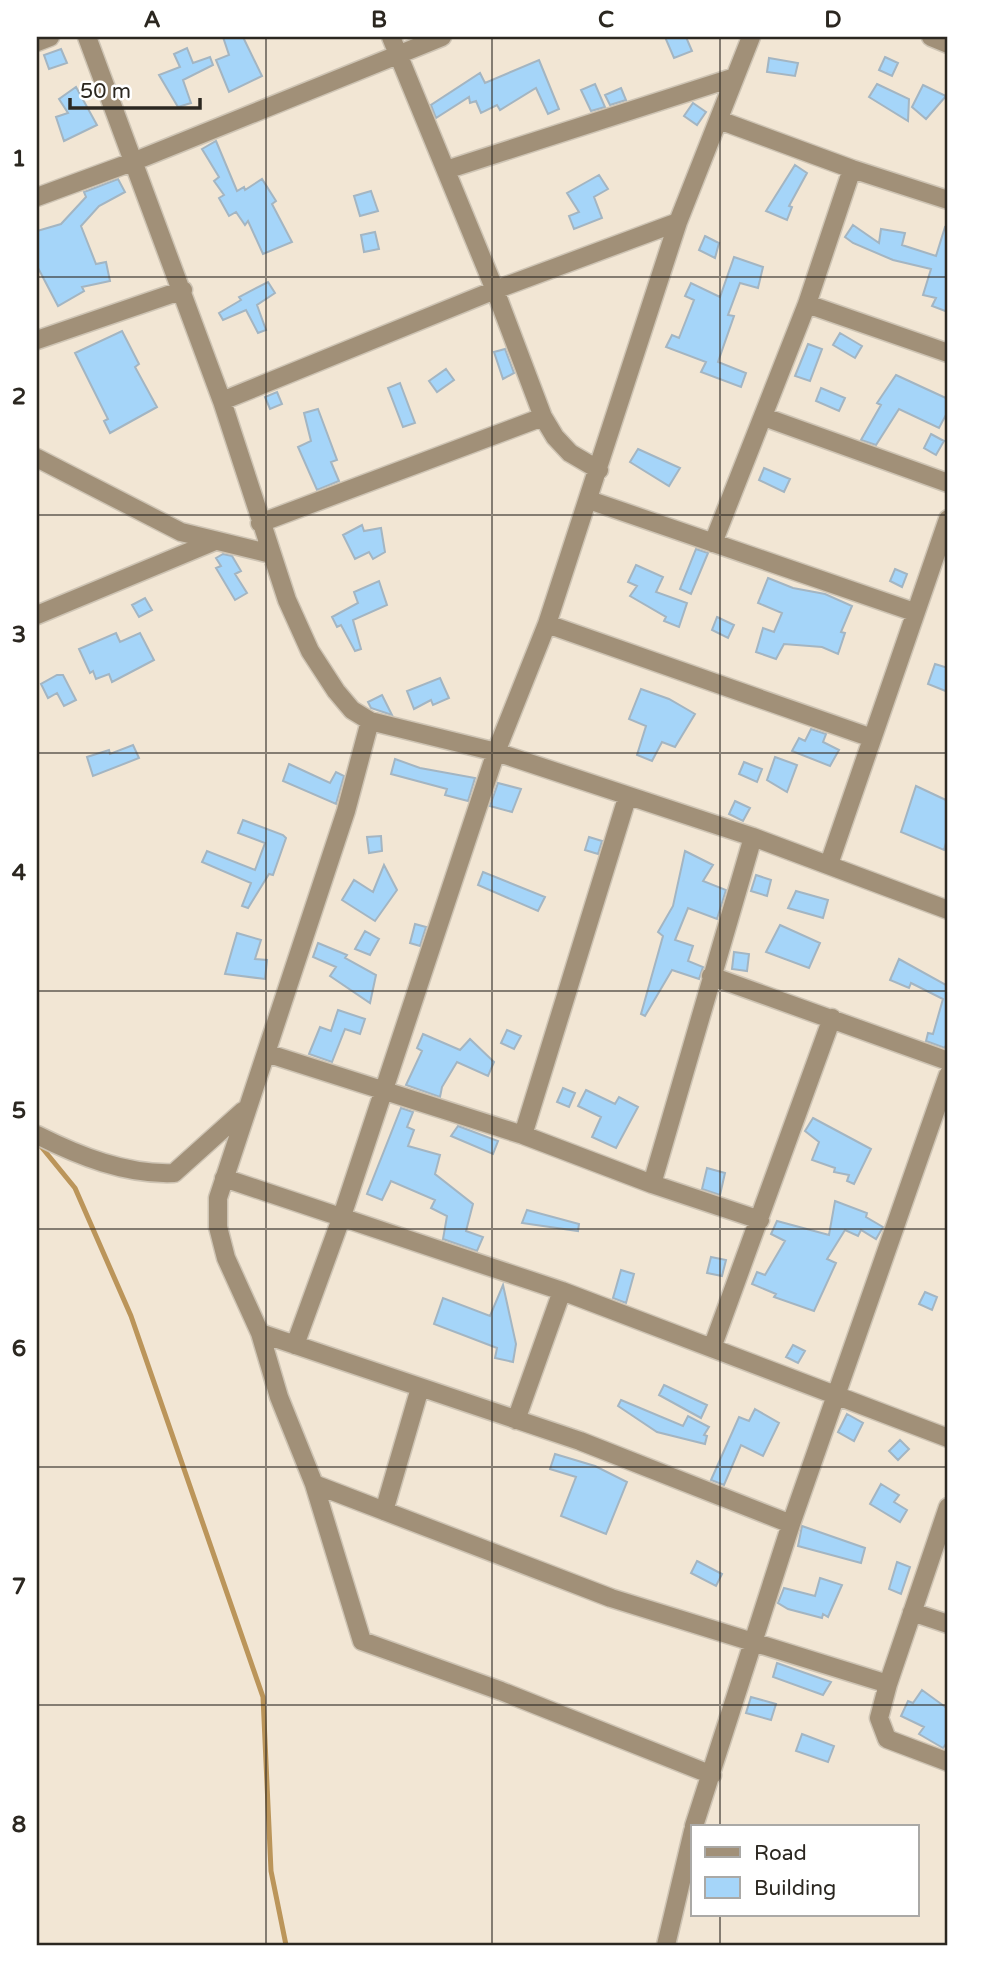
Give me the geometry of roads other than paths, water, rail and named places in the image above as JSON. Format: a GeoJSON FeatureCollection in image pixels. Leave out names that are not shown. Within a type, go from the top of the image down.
{"type":"FeatureCollection","features":[{"type":"Feature","properties":{"kind":"street"},"geometry":{"type":"LineString","coordinates":[[37,42],[50,37]]}},
{"type":"Feature","properties":{"kind":"street"},"geometry":{"type":"LineString","coordinates":[[87,37],[183,289],[271,554],[310,650],[352,710],[370,721],[496,752],[627,798],[753,837],[948,910]]}},
{"type":"Feature","properties":{"kind":"street"},"geometry":{"type":"LineString","coordinates":[[391,37],[495,290],[543,417],[555,437],[570,453],[599,470]]}},
{"type":"Feature","properties":{"kind":"street"},"geometry":{"type":"LineString","coordinates":[[37,197],[135,162],[442,37]]}},
{"type":"Feature","properties":{"kind":"street"},"geometry":{"type":"LineString","coordinates":[[295,1345],[342,1216],[496,752],[547,624],[678,222],[751,37]]}},
{"type":"Feature","properties":{"kind":"street"},"geometry":{"type":"LineString","coordinates":[[931,37],[948,44]]}},
{"type":"Feature","properties":{"kind":"street"},"geometry":{"type":"LineString","coordinates":[[446,170],[735,77]]}},
{"type":"Feature","properties":{"kind":"street"},"geometry":{"type":"LineString","coordinates":[[719,120],[852,169],[948,200]]}},
{"type":"Feature","properties":{"kind":"street"},"geometry":{"type":"LineString","coordinates":[[713,543],[807,304],[852,169]]}},
{"type":"Feature","properties":{"kind":"street"},"geometry":{"type":"LineString","coordinates":[[222,401],[495,290],[678,222]]}},
{"type":"Feature","properties":{"kind":"street"},"geometry":{"type":"LineString","coordinates":[[37,340],[183,289]]}},
{"type":"Feature","properties":{"kind":"street"},"geometry":{"type":"LineString","coordinates":[[807,304],[948,353]]}},
{"type":"Feature","properties":{"kind":"street"},"geometry":{"type":"LineString","coordinates":[[260,523],[543,417]]}},
{"type":"Feature","properties":{"kind":"street"},"geometry":{"type":"LineString","coordinates":[[764,417],[948,483]]}},
{"type":"Feature","properties":{"kind":"street"},"geometry":{"type":"LineString","coordinates":[[37,458],[160,522],[215,541],[271,554]]}},
{"type":"Feature","properties":{"kind":"street"},"geometry":{"type":"LineString","coordinates":[[589,500],[914,612]]}},
{"type":"Feature","properties":{"kind":"street"},"geometry":{"type":"LineString","coordinates":[[829,864],[948,519]]}},
{"type":"Feature","properties":{"kind":"street"},"geometry":{"type":"LineString","coordinates":[[37,615],[215,541]]}},
{"type":"Feature","properties":{"kind":"street"},"geometry":{"type":"LineString","coordinates":[[547,624],[872,738]]}},
{"type":"Feature","properties":{"kind":"street"},"geometry":{"type":"LineString","coordinates":[[370,721],[346,811],[218,1198],[218,1227],[226,1258],[260,1333],[279,1397],[314,1484],[362,1641],[712,1775]]}},
{"type":"Feature","properties":{"kind":"street"},"geometry":{"type":"LineString","coordinates":[[523,1136],[627,798]]}},
{"type":"Feature","properties":{"kind":"street"},"geometry":{"type":"LineString","coordinates":[[652,1184],[753,837]]}},
{"type":"Feature","properties":{"kind":"street"},"geometry":{"type":"LineString","coordinates":[[711,976],[948,1061]]}},
{"type":"Feature","properties":{"kind":"street"},"geometry":{"type":"LineString","coordinates":[[712,1348],[832,1018]]}},
{"type":"Feature","properties":{"kind":"street"},"geometry":{"type":"LineString","coordinates":[[266,1053],[523,1136],[652,1184],[760,1220]]}},
{"type":"Feature","properties":{"kind":"street"},"geometry":{"type":"LineString","coordinates":[[694,1825],[791,1524],[948,1075]]}},
{"type":"Feature","properties":{"kind":"street"},"geometry":{"type":"LineString","coordinates":[[37,1136],[88,1159],[131,1169],[174,1173],[246,1108]]}},
{"type":"Feature","properties":{"kind":"street"},"geometry":{"type":"LineString","coordinates":[[224,1178],[562,1291],[948,1438]]}},
{"type":"Feature","properties":{"kind":"street"},"geometry":{"type":"LineString","coordinates":[[516,1420],[562,1291]]}},
{"type":"Feature","properties":{"kind":"street"},"geometry":{"type":"LineString","coordinates":[[260,1333],[580,1441],[791,1524]]}},
{"type":"Feature","properties":{"kind":"street"},"geometry":{"type":"LineString","coordinates":[[384,1511],[420,1388]]}},
{"type":"Feature","properties":{"kind":"street"},"geometry":{"type":"LineString","coordinates":[[314,1484],[611,1598],[888,1684]]}},
{"type":"Feature","properties":{"kind":"street"},"geometry":{"type":"LineString","coordinates":[[948,1507],[879,1718],[887,1739],[948,1762]]}},
{"type":"Feature","properties":{"kind":"street"},"geometry":{"type":"LineString","coordinates":[[912,1612],[948,1624]]}},
{"type":"Feature","properties":{"kind":"street"},"geometry":{"type":"LineString","coordinates":[[666,1945],[691,1838]]}},
{"type":"Feature","properties":{"kind":"waterway"},"geometry":{"type":"LineString","coordinates":[[39,1144],[75,1188],[131,1316],[263,1697],[271,1871],[286,1945]]}}]}
